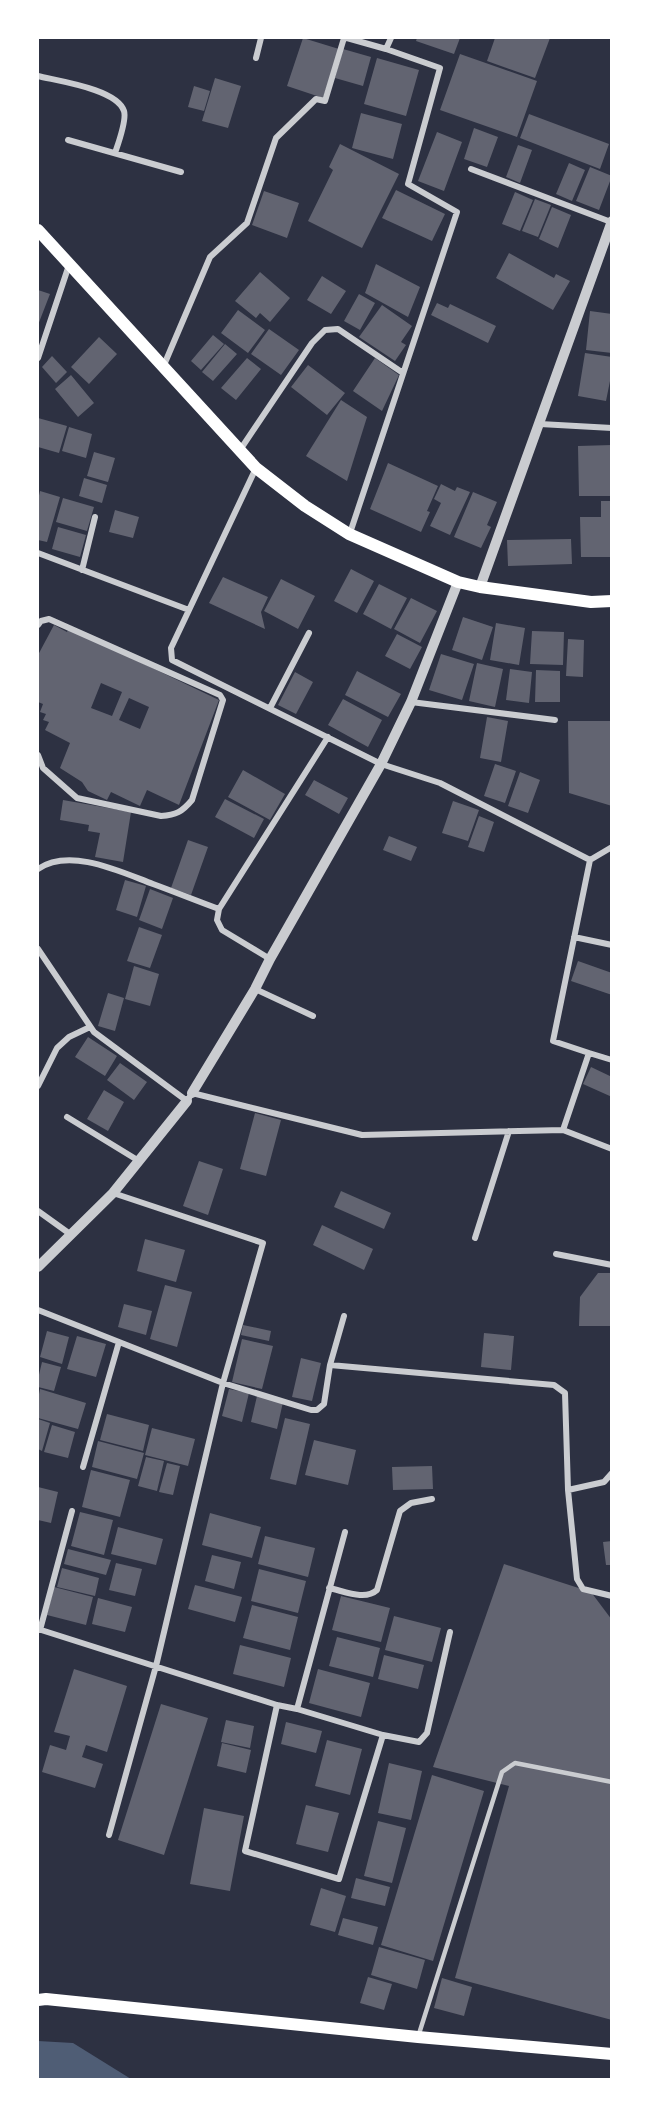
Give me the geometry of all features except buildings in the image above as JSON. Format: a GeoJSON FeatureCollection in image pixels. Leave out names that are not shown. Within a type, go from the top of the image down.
{"type":"FeatureCollection","features":[{"type":"Feature","properties":{"kind":"main road"},"geometry":{"type":"LineString","coordinates":[[38,230],[256,468],[305,506],[349,534],[458,582],[591,602],[612,601]]}},
{"type":"Feature","properties":{"kind":"main road"},"geometry":{"type":"LineString","coordinates":[[38,2000],[612,2054]]}},
{"type":"Feature","properties":{"kind":"street"},"geometry":{"type":"LineString","coordinates":[[256,58],[261,38]]}},
{"type":"Feature","properties":{"kind":"street"},"geometry":{"type":"LineString","coordinates":[[164,365],[210,256],[247,223],[276,138],[316,99],[325,101],[345,38],[386,49],[440,68],[408,184],[457,212],[349,534]]}},
{"type":"Feature","properties":{"kind":"street"},"geometry":{"type":"LineString","coordinates":[[386,49],[391,38]]}},
{"type":"Feature","properties":{"kind":"street"},"geometry":{"type":"LineString","coordinates":[[38,76],[98,91],[119,103],[124,111],[124,120],[115,153]]}},
{"type":"Feature","properties":{"kind":"street"},"geometry":{"type":"LineString","coordinates":[[68,140],[182,172]]}},
{"type":"Feature","properties":{"kind":"street"},"geometry":{"type":"LineString","coordinates":[[471,169],[611,222],[480,587]]}},
{"type":"Feature","properties":{"kind":"street"},"geometry":{"type":"LineString","coordinates":[[38,358],[70,264]]}},
{"type":"Feature","properties":{"kind":"street"},"geometry":{"type":"LineString","coordinates":[[240,450],[312,343],[325,330],[338,329],[403,373]]}},
{"type":"Feature","properties":{"kind":"street"},"geometry":{"type":"LineString","coordinates":[[540,424],[612,428]]}},
{"type":"Feature","properties":{"kind":"street"},"geometry":{"type":"LineString","coordinates":[[166,670],[172,660],[171,648],[256,468]]}},
{"type":"Feature","properties":{"kind":"street"},"geometry":{"type":"LineString","coordinates":[[82,570],[95,517]]}},
{"type":"Feature","properties":{"kind":"street"},"geometry":{"type":"LineString","coordinates":[[38,554],[189,610]]}},
{"type":"Feature","properties":{"kind":"street"},"geometry":{"type":"LineString","coordinates":[[38,1267],[113,1193],[189,1097],[255,989],[381,764],[411,702],[458,582]]}},
{"type":"Feature","properties":{"kind":"street"},"geometry":{"type":"LineString","coordinates":[[38,625],[41,621],[49,619],[220,695],[223,700],[192,800],[183,811],[172,816],[161,816],[77,798],[43,768],[38,755]]}},
{"type":"Feature","properties":{"kind":"street"},"geometry":{"type":"LineString","coordinates":[[270,708],[309,633]]}},
{"type":"Feature","properties":{"kind":"street"},"geometry":{"type":"LineString","coordinates":[[172,660],[381,764],[440,783],[590,860]]}},
{"type":"Feature","properties":{"kind":"street"},"geometry":{"type":"LineString","coordinates":[[411,702],[555,720]]}},
{"type":"Feature","properties":{"kind":"street"},"geometry":{"type":"LineString","coordinates":[[270,959],[222,930],[218,920],[219,909],[328,737]]}},
{"type":"Feature","properties":{"kind":"street"},"geometry":{"type":"LineString","coordinates":[[612,847],[590,860],[553,1041],[612,1060]]}},
{"type":"Feature","properties":{"kind":"street"},"geometry":{"type":"LineString","coordinates":[[38,868],[56,861],[76,860],[103,865],[219,909]]}},
{"type":"Feature","properties":{"kind":"street"},"geometry":{"type":"LineString","coordinates":[[574,937],[612,945]]}},
{"type":"Feature","properties":{"kind":"street"},"geometry":{"type":"LineString","coordinates":[[38,949],[94,1032],[189,1097],[362,1135],[563,1130],[612,1149]]}},
{"type":"Feature","properties":{"kind":"street"},"geometry":{"type":"LineString","coordinates":[[255,989],[313,1016]]}},
{"type":"Feature","properties":{"kind":"street"},"geometry":{"type":"LineString","coordinates":[[38,1086],[57,1048],[69,1037],[90,1027]]}},
{"type":"Feature","properties":{"kind":"street"},"geometry":{"type":"LineString","coordinates":[[563,1130],[590,1053]]}},
{"type":"Feature","properties":{"kind":"street"},"geometry":{"type":"LineString","coordinates":[[67,1117],[139,1161]]}},
{"type":"Feature","properties":{"kind":"street"},"geometry":{"type":"LineString","coordinates":[[475,1238],[509,1131]]}},
{"type":"Feature","properties":{"kind":"street"},"geometry":{"type":"LineString","coordinates":[[109,1835],[156,1666],[223,1383],[263,1243],[113,1193]]}},
{"type":"Feature","properties":{"kind":"street"},"geometry":{"type":"LineString","coordinates":[[38,1211],[70,1234]]}},
{"type":"Feature","properties":{"kind":"street"},"geometry":{"type":"LineString","coordinates":[[556,1254],[612,1264]]}},
{"type":"Feature","properties":{"kind":"street"},"geometry":{"type":"LineString","coordinates":[[38,1310],[223,1383],[311,1410],[317,1410],[324,1404],[330,1365],[344,1316]]}},
{"type":"Feature","properties":{"kind":"street"},"geometry":{"type":"LineString","coordinates":[[83,1467],[119,1342]]}},
{"type":"Feature","properties":{"kind":"street"},"geometry":{"type":"LineString","coordinates":[[330,1365],[554,1385],[565,1393],[568,1490],[578,1579],[583,1589],[612,1596]]}},
{"type":"Feature","properties":{"kind":"street"},"geometry":{"type":"LineString","coordinates":[[568,1490],[604,1482],[612,1473]]}},
{"type":"Feature","properties":{"kind":"street"},"geometry":{"type":"LineString","coordinates":[[329,1588],[366,1596],[374,1593],[377,1590],[400,1511],[411,1503],[432,1499]]}},
{"type":"Feature","properties":{"kind":"street"},"geometry":{"type":"LineString","coordinates":[[72,1510],[38,1630],[277,1705],[383,1735],[419,1742],[427,1733],[450,1632]]}},
{"type":"Feature","properties":{"kind":"street"},"geometry":{"type":"LineString","coordinates":[[297,1709],[345,1532]]}},
{"type":"Feature","properties":{"kind":"street"},"geometry":{"type":"LineString","coordinates":[[277,1705],[245,1851],[339,1879],[383,1735]]}},
{"type":"Feature","properties":{"kind":"lane"},"geometry":{"type":"LineString","coordinates":[[418,2037],[502,1772],[515,1763],[612,1782]]}},
{"type":"Feature","properties":{"kind":"water"},"geometry":{"type":"Polygon","coordinates":[[[38,2041],[73,2043],[131,2079],[38,2079],[38,2041]]]}}]}
